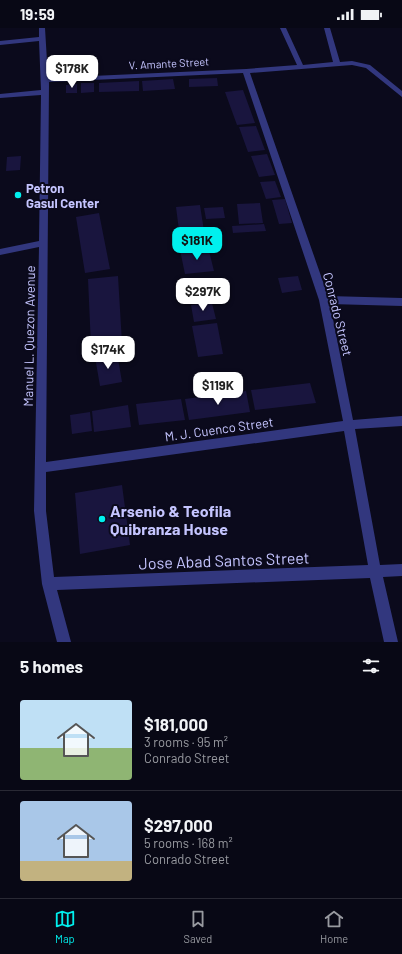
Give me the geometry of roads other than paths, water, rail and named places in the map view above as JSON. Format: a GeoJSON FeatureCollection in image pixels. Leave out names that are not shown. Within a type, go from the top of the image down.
{"type":"FeatureCollection","features":[{"type":"Feature","properties":{"kind":"street","name":"Manuel L. Quezon Avenue"},"geometry":{"type":"LineString","coordinates":[[42,28],[45,80],[40,468],[42,543],[48,584],[64,642]]}},
{"type":"Feature","properties":{"kind":"street"},"geometry":{"type":"LineString","coordinates":[[283,28],[301,67]]}},
{"type":"Feature","properties":{"kind":"street"},"geometry":{"type":"LineString","coordinates":[[327,28],[337,65]]}},
{"type":"Feature","properties":{"kind":"street"},"geometry":{"type":"LineString","coordinates":[[0,43],[43,38]]}},
{"type":"Feature","properties":{"kind":"street","name":"V. Amante Street"},"geometry":{"type":"LineString","coordinates":[[45,80],[246,71],[352,63],[368,66],[402,95]]}},
{"type":"Feature","properties":{"kind":"street","name":"Conrado Street"},"geometry":{"type":"LineString","coordinates":[[246,71],[324,300],[349,424],[375,570],[391,642]]}},
{"type":"Feature","properties":{"kind":"street"},"geometry":{"type":"LineString","coordinates":[[0,96],[45,92]]}},
{"type":"Feature","properties":{"kind":"street"},"geometry":{"type":"LineString","coordinates":[[0,252],[44,243]]}},
{"type":"Feature","properties":{"kind":"street"},"geometry":{"type":"LineString","coordinates":[[324,300],[402,302]]}},
{"type":"Feature","properties":{"kind":"street","name":"M. J. Cuenco Street"},"geometry":{"type":"LineString","coordinates":[[40,468],[349,424],[402,421]]}},
{"type":"Feature","properties":{"kind":"street","name":"Jose Abad Santos Street"},"geometry":{"type":"LineString","coordinates":[[48,584],[402,570]]}},
{"type":"Feature","properties":{"kind":"place","name":"Petron Gasul Center"},"geometry":{"type":"Point","coordinates":[18,195]}},
{"type":"Feature","properties":{"kind":"place","name":"Arsenio & Teofila Quibranza House"},"geometry":{"type":"Point","coordinates":[102,519]}}]}
